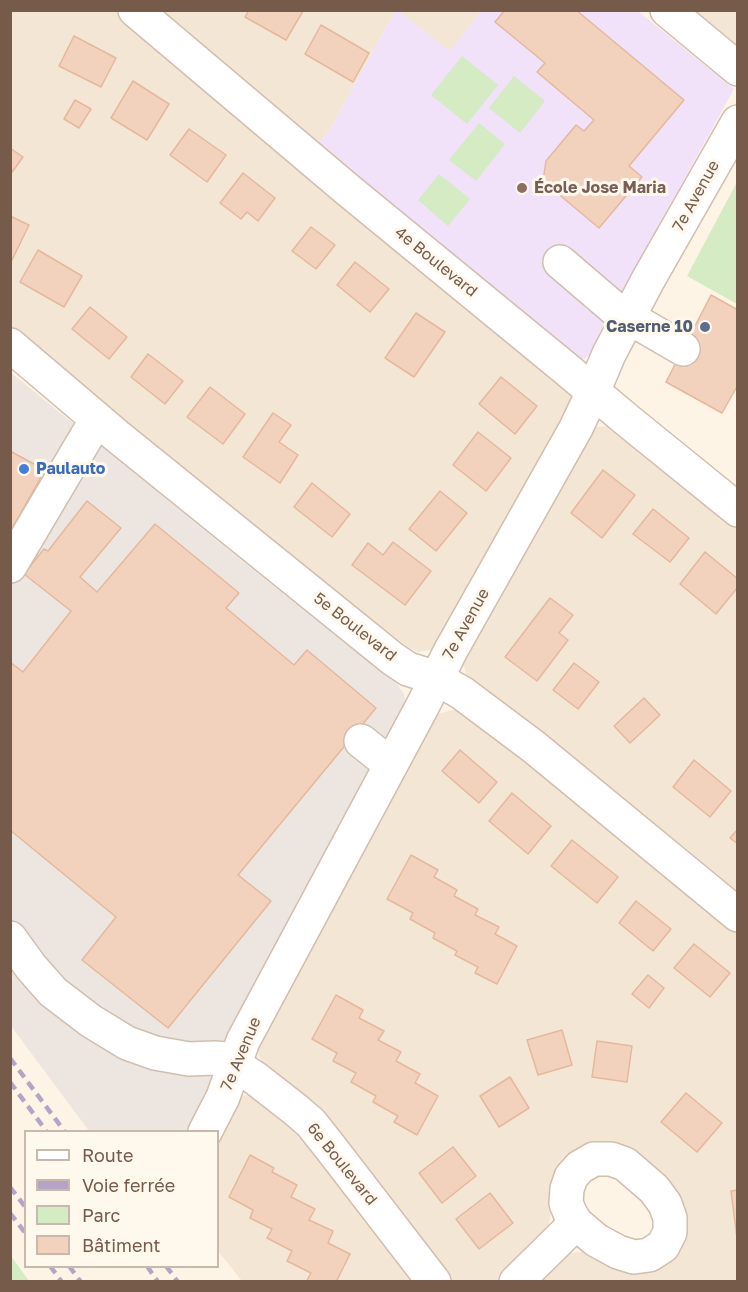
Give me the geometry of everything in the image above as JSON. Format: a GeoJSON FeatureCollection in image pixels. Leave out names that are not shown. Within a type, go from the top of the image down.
{"type":"FeatureCollection","features":[{"type":"Feature","properties":{"kind":"street","name":"4e Boulevard"},"geometry":{"type":"LineString","coordinates":[[135,10],[348,190],[593,392],[734,502]]}},
{"type":"Feature","properties":{"kind":"street"},"geometry":{"type":"LineString","coordinates":[[667,10],[738,69]]}},
{"type":"Feature","properties":{"kind":"street","name":"7e Avenue"},"geometry":{"type":"LineString","coordinates":[[206,1130],[223,1097],[243,1041],[436,678],[576,428],[628,318],[679,254],[726,163],[738,122]]}},
{"type":"Feature","properties":{"kind":"street"},"geometry":{"type":"LineString","coordinates":[[560,262],[615,310],[683,349]]}},
{"type":"Feature","properties":{"kind":"street","name":"5e Boulevard"},"geometry":{"type":"LineString","coordinates":[[10,345],[97,419],[393,659],[408,669],[436,678],[462,693],[534,747],[738,915]]}},
{"type":"Feature","properties":{"kind":"street"},"geometry":{"type":"LineString","coordinates":[[10,566],[97,419]]}},
{"type":"Feature","properties":{"kind":"street"},"geometry":{"type":"LineString","coordinates":[[361,741],[391,765]]}},
{"type":"Feature","properties":{"kind":"street"},"geometry":{"type":"LineString","coordinates":[[10,938],[53,993],[91,1021],[127,1043],[155,1053],[189,1059],[226,1059],[234,1064]]}},
{"type":"Feature","properties":{"kind":"street","name":"6e Boulevard"},"geometry":{"type":"LineString","coordinates":[[234,1064],[311,1123],[434,1281]]}},
{"type":"Feature","properties":{"kind":"street"},"geometry":{"type":"LineString","coordinates":[[516,1281],[576,1223]]}},
{"type":"Feature","properties":{"kind":"shaded area"},"geometry":{"type":"Polygon","coordinates":[[[11,11],[118,11],[568,389],[571,409],[435,649],[418,652],[408,647],[199,486],[11,332],[11,11]]]}},
{"type":"Feature","properties":{"kind":"shaded area"},"geometry":{"type":"Polygon","coordinates":[[[151,11],[395,11],[330,129],[316,147],[151,11]]]}},
{"type":"Feature","properties":{"kind":"shaded area","name":"École Jose Maria"},"geometry":{"type":"Polygon","coordinates":[[[395,11],[399,11],[450,51],[481,11],[638,11],[734,89],[600,331],[589,355],[584,359],[577,359],[316,147],[330,129],[395,11]]]}},
{"type":"Feature","properties":{"kind":"shaded area"},"geometry":{"type":"Polygon","coordinates":[[[399,11],[481,11],[450,52],[399,11]]]}},
{"type":"Feature","properties":{"kind":"shaded area"},"geometry":{"type":"Polygon","coordinates":[[[685,11],[737,11],[737,49],[685,11]]]}},
{"type":"Feature","properties":{"kind":"shaded area"},"geometry":{"type":"Polygon","coordinates":[[[10,372],[397,684],[404,694],[406,704],[190,1130],[88,1130],[11,1026],[10,372]]]}},
{"type":"Feature","properties":{"kind":"shaded area"},"geometry":{"type":"Polygon","coordinates":[[[608,426],[619,430],[737,524],[737,901],[474,685],[466,674],[463,663],[467,646],[586,432],[595,427],[608,426]]]}},
{"type":"Feature","properties":{"kind":"shaded area"},"geometry":{"type":"Polygon","coordinates":[[[452,710],[463,711],[737,931],[737,1281],[533,1281],[570,1253],[595,1254],[635,1272],[652,1273],[678,1255],[684,1237],[618,1151],[552,1205],[548,1229],[500,1281],[452,1281],[321,1113],[266,1068],[259,1056],[257,1044],[429,722],[438,714],[452,710]]]}},
{"type":"Feature","properties":{"kind":"shaded area"},"geometry":{"type":"Polygon","coordinates":[[[252,1096],[285,1121],[299,1135],[414,1281],[242,1281],[219,1252],[219,1134],[239,1097],[252,1096]]]}},
{"type":"Feature","properties":{"kind":"green space"},"geometry":{"type":"Polygon","coordinates":[[[462,56],[498,85],[467,124],[431,95],[462,56]]]}},
{"type":"Feature","properties":{"kind":"green space"},"geometry":{"type":"Polygon","coordinates":[[[514,76],[545,101],[520,133],[489,108],[514,76]]]}},
{"type":"Feature","properties":{"kind":"green space"},"geometry":{"type":"Polygon","coordinates":[[[479,123],[505,144],[476,181],[449,160],[479,123]]]}},
{"type":"Feature","properties":{"kind":"green space"},"geometry":{"type":"Polygon","coordinates":[[[439,174],[470,199],[448,226],[418,200],[439,174]]]}},
{"type":"Feature","properties":{"kind":"green space"},"geometry":{"type":"Polygon","coordinates":[[[737,182],[738,304],[687,276],[737,182]]]}},
{"type":"Feature","properties":{"kind":"green space"},"geometry":{"type":"Polygon","coordinates":[[[11,1256],[29,1281],[11,1281],[11,1256]]]}},
{"type":"Feature","properties":{"kind":"building"},"geometry":{"type":"Polygon","coordinates":[[[249,10],[303,11],[286,40],[245,17],[249,10]]]}},
{"type":"Feature","properties":{"kind":"building"},"geometry":{"type":"Polygon","coordinates":[[[505,10],[576,10],[684,100],[629,166],[642,177],[599,228],[543,181],[546,161],[576,125],[584,131],[594,120],[537,72],[545,63],[495,22],[505,10]]]}},
{"type":"Feature","properties":{"kind":"building"},"geometry":{"type":"Polygon","coordinates":[[[321,25],[369,53],[353,82],[305,54],[321,25]]]}},
{"type":"Feature","properties":{"kind":"building"},"geometry":{"type":"Polygon","coordinates":[[[74,36],[116,58],[101,87],[59,66],[74,36]]]}},
{"type":"Feature","properties":{"kind":"building"},"geometry":{"type":"Polygon","coordinates":[[[133,81],[169,104],[147,140],[111,118],[133,81]]]}},
{"type":"Feature","properties":{"kind":"building"},"geometry":{"type":"Polygon","coordinates":[[[75,100],[91,109],[79,128],[64,119],[75,100]]]}},
{"type":"Feature","properties":{"kind":"building"},"geometry":{"type":"Polygon","coordinates":[[[189,129],[226,155],[207,182],[170,155],[189,129]]]}},
{"type":"Feature","properties":{"kind":"building"},"geometry":{"type":"Polygon","coordinates":[[[10,148],[23,157],[10,175],[10,148]]]}},
{"type":"Feature","properties":{"kind":"building"},"geometry":{"type":"Polygon","coordinates":[[[243,173],[275,198],[258,221],[247,212],[241,219],[220,203],[243,173]]]}},
{"type":"Feature","properties":{"kind":"building"},"geometry":{"type":"Polygon","coordinates":[[[10,216],[29,225],[12,260],[10,260],[10,216]]]}},
{"type":"Feature","properties":{"kind":"building"},"geometry":{"type":"Polygon","coordinates":[[[311,227],[335,245],[316,269],[292,251],[311,227]]]}},
{"type":"Feature","properties":{"kind":"building"},"geometry":{"type":"Polygon","coordinates":[[[38,250],[82,276],[64,307],[20,282],[38,250]]]}},
{"type":"Feature","properties":{"kind":"building"},"geometry":{"type":"Polygon","coordinates":[[[355,262],[389,289],[370,312],[337,285],[355,262]]]}},
{"type":"Feature","properties":{"kind":"building"},"geometry":{"type":"Polygon","coordinates":[[[711,295],[738,310],[738,385],[722,413],[666,382],[711,295]]]}},
{"type":"Feature","properties":{"kind":"building"},"geometry":{"type":"Polygon","coordinates":[[[90,307],[127,337],[109,359],[72,329],[90,307]]]}},
{"type":"Feature","properties":{"kind":"building"},"geometry":{"type":"Polygon","coordinates":[[[416,313],[445,332],[414,377],[385,358],[416,313]]]}},
{"type":"Feature","properties":{"kind":"building"},"geometry":{"type":"Polygon","coordinates":[[[148,354],[183,381],[165,404],[131,377],[148,354]]]}},
{"type":"Feature","properties":{"kind":"building"},"geometry":{"type":"Polygon","coordinates":[[[501,377],[537,406],[515,434],[479,404],[501,377]]]}},
{"type":"Feature","properties":{"kind":"building"},"geometry":{"type":"Polygon","coordinates":[[[210,387],[245,414],[223,444],[187,417],[210,387]]]}},
{"type":"Feature","properties":{"kind":"building"},"geometry":{"type":"Polygon","coordinates":[[[273,413],[291,425],[279,442],[298,455],[280,483],[243,457],[273,413]]]}},
{"type":"Feature","properties":{"kind":"building"},"geometry":{"type":"Polygon","coordinates":[[[478,432],[511,458],[486,491],[453,465],[478,432]]]}},
{"type":"Feature","properties":{"kind":"building"},"geometry":{"type":"Polygon","coordinates":[[[10,451],[45,470],[10,532],[10,451]]]}},
{"type":"Feature","properties":{"kind":"building"},"geometry":{"type":"Polygon","coordinates":[[[603,470],[635,495],[602,538],[571,513],[603,470]]]}},
{"type":"Feature","properties":{"kind":"building"},"geometry":{"type":"Polygon","coordinates":[[[312,483],[350,514],[332,537],[294,507],[312,483]]]}},
{"type":"Feature","properties":{"kind":"building"},"geometry":{"type":"Polygon","coordinates":[[[440,491],[467,513],[436,551],[409,529],[440,491]]]}},
{"type":"Feature","properties":{"kind":"building"},"geometry":{"type":"Polygon","coordinates":[[[87,501],[121,528],[80,577],[97,592],[155,524],[239,593],[226,608],[294,665],[307,650],[376,708],[238,875],[271,901],[168,1028],[82,960],[116,917],[10,830],[10,662],[23,672],[71,611],[24,574],[44,549],[48,551],[87,501]]]}},
{"type":"Feature","properties":{"kind":"building"},"geometry":{"type":"Polygon","coordinates":[[[653,509],[689,538],[670,562],[633,534],[653,509]]]}},
{"type":"Feature","properties":{"kind":"building"},"geometry":{"type":"Polygon","coordinates":[[[393,542],[431,571],[405,605],[352,565],[368,543],[383,555],[393,542]]]}},
{"type":"Feature","properties":{"kind":"building"},"geometry":{"type":"Polygon","coordinates":[[[705,552],[738,579],[738,587],[716,614],[680,584],[705,552]]]}},
{"type":"Feature","properties":{"kind":"building"},"geometry":{"type":"Polygon","coordinates":[[[550,598],[573,615],[559,633],[568,640],[537,681],[505,657],[550,598]]]}},
{"type":"Feature","properties":{"kind":"building"},"geometry":{"type":"Polygon","coordinates":[[[574,663],[599,682],[578,709],[553,690],[574,663]]]}},
{"type":"Feature","properties":{"kind":"building"},"geometry":{"type":"Polygon","coordinates":[[[644,698],[660,715],[630,743],[614,726],[644,698]]]}},
{"type":"Feature","properties":{"kind":"building"},"geometry":{"type":"Polygon","coordinates":[[[460,750],[497,782],[479,803],[442,771],[460,750]]]}},
{"type":"Feature","properties":{"kind":"building"},"geometry":{"type":"Polygon","coordinates":[[[694,760],[731,791],[710,817],[673,787],[694,760]]]}},
{"type":"Feature","properties":{"kind":"building"},"geometry":{"type":"Polygon","coordinates":[[[512,793],[551,826],[528,854],[489,821],[512,793]]]}},
{"type":"Feature","properties":{"kind":"building"},"geometry":{"type":"Polygon","coordinates":[[[738,829],[738,844],[730,838],[738,829]]]}},
{"type":"Feature","properties":{"kind":"building"},"geometry":{"type":"Polygon","coordinates":[[[572,840],[618,877],[597,903],[551,866],[572,840]]]}},
{"type":"Feature","properties":{"kind":"building"},"geometry":{"type":"Polygon","coordinates":[[[411,855],[438,870],[434,877],[457,890],[454,896],[478,909],[475,915],[499,927],[495,934],[517,946],[497,984],[475,973],[478,967],[455,955],[457,951],[433,938],[435,933],[410,919],[413,913],[387,899],[411,855]]]}},
{"type":"Feature","properties":{"kind":"building"},"geometry":{"type":"Polygon","coordinates":[[[636,901],[671,929],[653,951],[619,923],[636,901]]]}},
{"type":"Feature","properties":{"kind":"building"},"geometry":{"type":"Polygon","coordinates":[[[694,944],[730,973],[710,997],[674,968],[694,944]]]}},
{"type":"Feature","properties":{"kind":"building"},"geometry":{"type":"Polygon","coordinates":[[[648,975],[664,988],[649,1008],[632,994],[648,975]]]}},
{"type":"Feature","properties":{"kind":"building"},"geometry":{"type":"Polygon","coordinates":[[[336,995],[363,1010],[359,1018],[384,1031],[378,1040],[401,1052],[396,1061],[420,1074],[415,1083],[438,1096],[417,1135],[394,1122],[398,1116],[373,1102],[376,1096],[351,1082],[356,1073],[333,1061],[337,1053],[312,1039],[336,995]]]}},
{"type":"Feature","properties":{"kind":"building"},"geometry":{"type":"Polygon","coordinates":[[[562,1030],[572,1065],[538,1075],[527,1040],[562,1030]]]}},
{"type":"Feature","properties":{"kind":"building"},"geometry":{"type":"Polygon","coordinates":[[[597,1041],[632,1046],[627,1082],[592,1077],[597,1041]]]}},
{"type":"Feature","properties":{"kind":"building"},"geometry":{"type":"Polygon","coordinates":[[[510,1077],[529,1108],[499,1127],[480,1096],[510,1077]]]}},
{"type":"Feature","properties":{"kind":"building"},"geometry":{"type":"Polygon","coordinates":[[[686,1093],[722,1123],[697,1152],[661,1122],[686,1093]]]}},
{"type":"Feature","properties":{"kind":"building"},"geometry":{"type":"Polygon","coordinates":[[[453,1147],[476,1176],[442,1203],[419,1173],[453,1147]]]}},
{"type":"Feature","properties":{"kind":"building"},"geometry":{"type":"Polygon","coordinates":[[[250,1155],[274,1168],[272,1172],[297,1185],[291,1197],[315,1209],[309,1220],[333,1231],[328,1243],[350,1254],[336,1282],[306,1282],[311,1273],[287,1261],[292,1251],[267,1238],[272,1229],[250,1218],[253,1210],[229,1197],[250,1155]]]}},
{"type":"Feature","properties":{"kind":"building"},"geometry":{"type":"Polygon","coordinates":[[[738,1190],[738,1237],[737,1238],[731,1191],[738,1190]]]}},
{"type":"Feature","properties":{"kind":"building"},"geometry":{"type":"Polygon","coordinates":[[[490,1193],[513,1223],[479,1249],[456,1219],[490,1193]]]}},
{"type":"Feature","properties":{"kind":"railway"},"geometry":{"type":"LineString","coordinates":[[10,1058],[64,1130]]}},
{"type":"Feature","properties":{"kind":"railway"},"geometry":{"type":"LineString","coordinates":[[10,1082],[46,1130]]}},
{"type":"Feature","properties":{"kind":"railway"},"geometry":{"type":"LineString","coordinates":[[10,1187],[24,1205]]}},
{"type":"Feature","properties":{"kind":"railway"},"geometry":{"type":"LineString","coordinates":[[10,1213],[24,1231]]}},
{"type":"Feature","properties":{"kind":"railway"},"geometry":{"type":"LineString","coordinates":[[52,1268],[62,1282]]}},
{"type":"Feature","properties":{"kind":"railway"},"geometry":{"type":"LineString","coordinates":[[70,1268],[81,1282]]}},
{"type":"Feature","properties":{"kind":"railway"},"geometry":{"type":"LineString","coordinates":[[148,1268],[158,1282]]}},
{"type":"Feature","properties":{"kind":"railway"},"geometry":{"type":"LineString","coordinates":[[168,1268],[178,1282]]}},
{"type":"Feature","properties":{"kind":"place","name":"École Jose Maria"},"geometry":{"type":"Point","coordinates":[522,188]}},
{"type":"Feature","properties":{"kind":"place","name":"Caserne 10"},"geometry":{"type":"Point","coordinates":[705,327]}},
{"type":"Feature","properties":{"kind":"place","name":"Paulauto"},"geometry":{"type":"Point","coordinates":[24,469]}}]}
